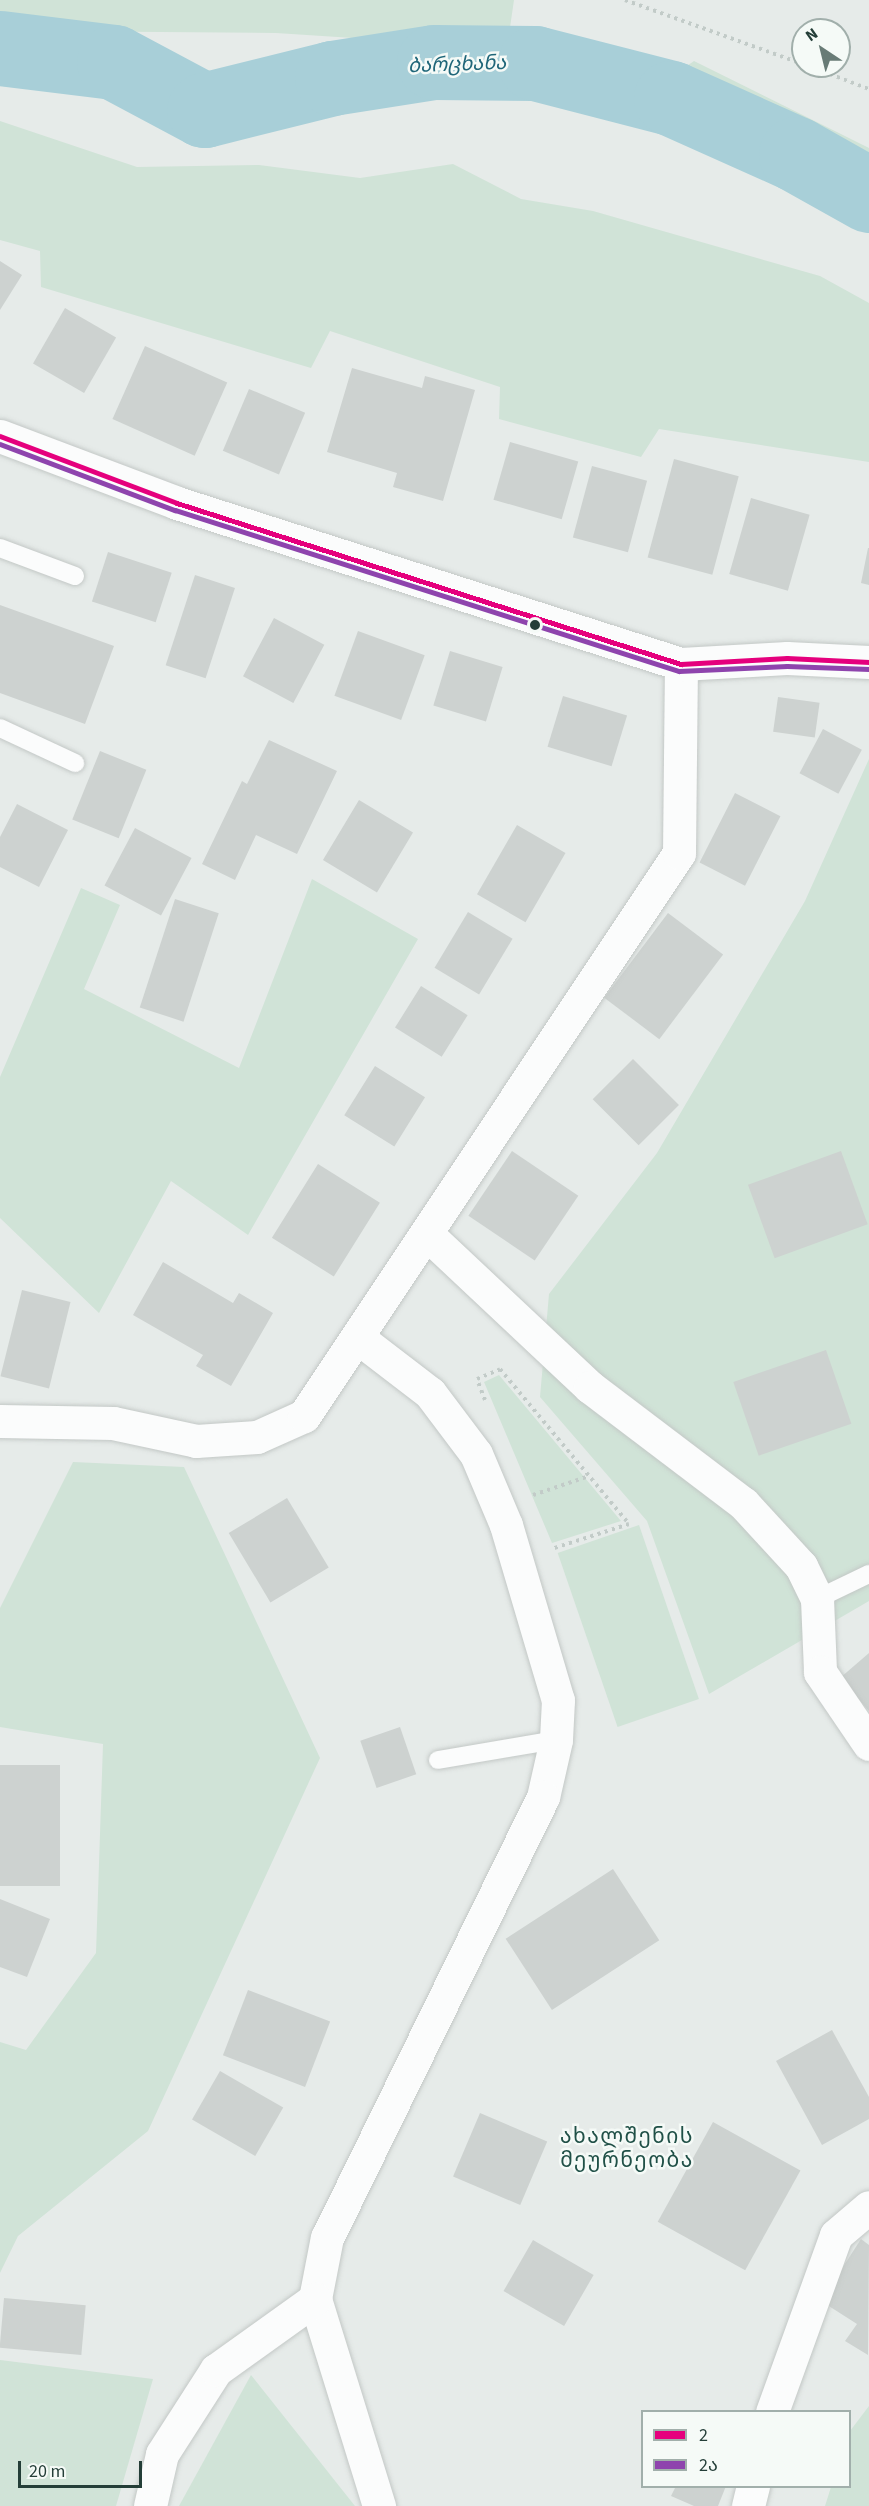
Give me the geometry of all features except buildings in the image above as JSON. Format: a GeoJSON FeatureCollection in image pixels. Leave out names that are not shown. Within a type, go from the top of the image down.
{"type":"FeatureCollection","features":[{"type":"Feature","properties":{"kind":"street"},"geometry":{"type":"LineString","coordinates":[[0,436],[177,503],[681,664],[787,658],[869,662]]}},
{"type":"Feature","properties":{"kind":"street"},"geometry":{"type":"LineString","coordinates":[[0,1421],[113,1423],[196,1441],[257,1437],[304,1416],[428,1235],[679,853],[681,664]]}},
{"type":"Feature","properties":{"kind":"street"},"geometry":{"type":"LineString","coordinates":[[428,1235],[590,1387],[742,1503],[801,1566],[817,1599],[820,1672],[869,1744]]}},
{"type":"Feature","properties":{"kind":"street"},"geometry":{"type":"LineString","coordinates":[[357,1337],[430,1392],[476,1454],[506,1525],[558,1700],[556,1740],[543,1797],[327,2237],[315,2299],[379,2506]]}},
{"type":"Feature","properties":{"kind":"street"},"geometry":{"type":"LineString","coordinates":[[773,2410],[836,2235],[869,2207]]}},
{"type":"Feature","properties":{"kind":"street"},"geometry":{"type":"LineString","coordinates":[[150,2506],[162,2454],[216,2370],[315,2299]]}},
{"type":"Feature","properties":{"kind":"street"},"geometry":{"type":"LineString","coordinates":[[747,2506],[753,2488]]}},
{"type":"Feature","properties":{"kind":"lane"},"geometry":{"type":"LineString","coordinates":[[0,548],[75,576]]}},
{"type":"Feature","properties":{"kind":"lane"},"geometry":{"type":"LineString","coordinates":[[0,728],[75,763]]}},
{"type":"Feature","properties":{"kind":"lane"},"geometry":{"type":"LineString","coordinates":[[817,1599],[869,1574]]}},
{"type":"Feature","properties":{"kind":"lane"},"geometry":{"type":"LineString","coordinates":[[438,1760],[556,1740]]}},
{"type":"Feature","properties":{"kind":"path"},"geometry":{"type":"LineString","coordinates":[[625,0],[791,60]]}},
{"type":"Feature","properties":{"kind":"path"},"geometry":{"type":"LineString","coordinates":[[841,78],[869,89]]}},
{"type":"Feature","properties":{"kind":"path"},"geometry":{"type":"LineString","coordinates":[[477,1379],[500,1369],[629,1524],[545,1551]]}},
{"type":"Feature","properties":{"kind":"path"},"geometry":{"type":"LineString","coordinates":[[526,1498],[589,1476]]}},
{"type":"Feature","properties":{"kind":"green space"},"geometry":{"type":"Polygon","coordinates":[[[0,0],[514,0],[507,48],[276,33],[32,31],[0,14],[0,0]]]}},
{"type":"Feature","properties":{"kind":"green space"},"geometry":{"type":"Polygon","coordinates":[[[694,61],[869,148],[869,183],[665,81],[694,61]]]}},
{"type":"Feature","properties":{"kind":"green space"},"geometry":{"type":"Polygon","coordinates":[[[0,121],[137,167],[259,165],[360,178],[453,164],[521,199],[593,211],[820,276],[869,303],[869,462],[659,429],[641,457],[499,419],[500,387],[330,331],[311,368],[41,287],[40,251],[0,240],[0,121]]]}},
{"type":"Feature","properties":{"kind":"green space"},"geometry":{"type":"Polygon","coordinates":[[[869,759],[869,1601],[709,1694],[647,1521],[540,1397],[549,1294],[657,1153],[805,901],[869,759]]]}},
{"type":"Feature","properties":{"kind":"green space"},"geometry":{"type":"Polygon","coordinates":[[[312,879],[418,939],[248,1235],[171,1181],[99,1313],[0,1218],[0,1077],[81,888],[120,905],[84,989],[239,1068],[312,879]]]}},
{"type":"Feature","properties":{"kind":"green space"},"geometry":{"type":"Polygon","coordinates":[[[499,1375],[621,1521],[552,1543],[484,1382],[499,1375]]]}},
{"type":"Feature","properties":{"kind":"green space"},"geometry":{"type":"Polygon","coordinates":[[[73,1462],[184,1467],[320,1758],[148,2131],[18,2236],[0,2273],[0,2042],[26,2050],[96,1953],[103,1744],[0,1727],[0,1608],[73,1462]]]}},
{"type":"Feature","properties":{"kind":"green space"},"geometry":{"type":"Polygon","coordinates":[[[639,1525],[699,1699],[618,1727],[558,1553],[639,1525]]]}},
{"type":"Feature","properties":{"kind":"green space"},"geometry":{"type":"Polygon","coordinates":[[[0,2360],[153,2379],[116,2506],[0,2506],[0,2360]]]}},
{"type":"Feature","properties":{"kind":"green space"},"geometry":{"type":"Polygon","coordinates":[[[251,2375],[355,2506],[179,2506],[251,2375]]]}},
{"type":"Feature","properties":{"kind":"green space"},"geometry":{"type":"Polygon","coordinates":[[[869,2406],[869,2506],[825,2506],[831,2488],[851,2488],[851,2430],[869,2406]]]}},
{"type":"Feature","properties":{"kind":"waterway","name":"ბარცხანა"},"geometry":{"type":"LineString","coordinates":[[0,48],[114,62],[204,110],[332,78],[434,62],[535,63],[671,98],[796,154],[869,195]]}},
{"type":"Feature","properties":{"kind":"transit line","name":"2"},"geometry":{"type":"LineString","coordinates":[[0,436],[177,503],[681,664],[787,658],[869,662]]}},
{"type":"Feature","properties":{"kind":"transit line","name":"2ა"},"geometry":{"type":"LineString","coordinates":[[0,444],[175,510],[679,671],[787,666],[869,669]]}},
{"type":"Feature","properties":{"kind":"district","name":"ახალშენის მეურნეობა"},"geometry":{"type":"Point","coordinates":[627,2148]}}]}
